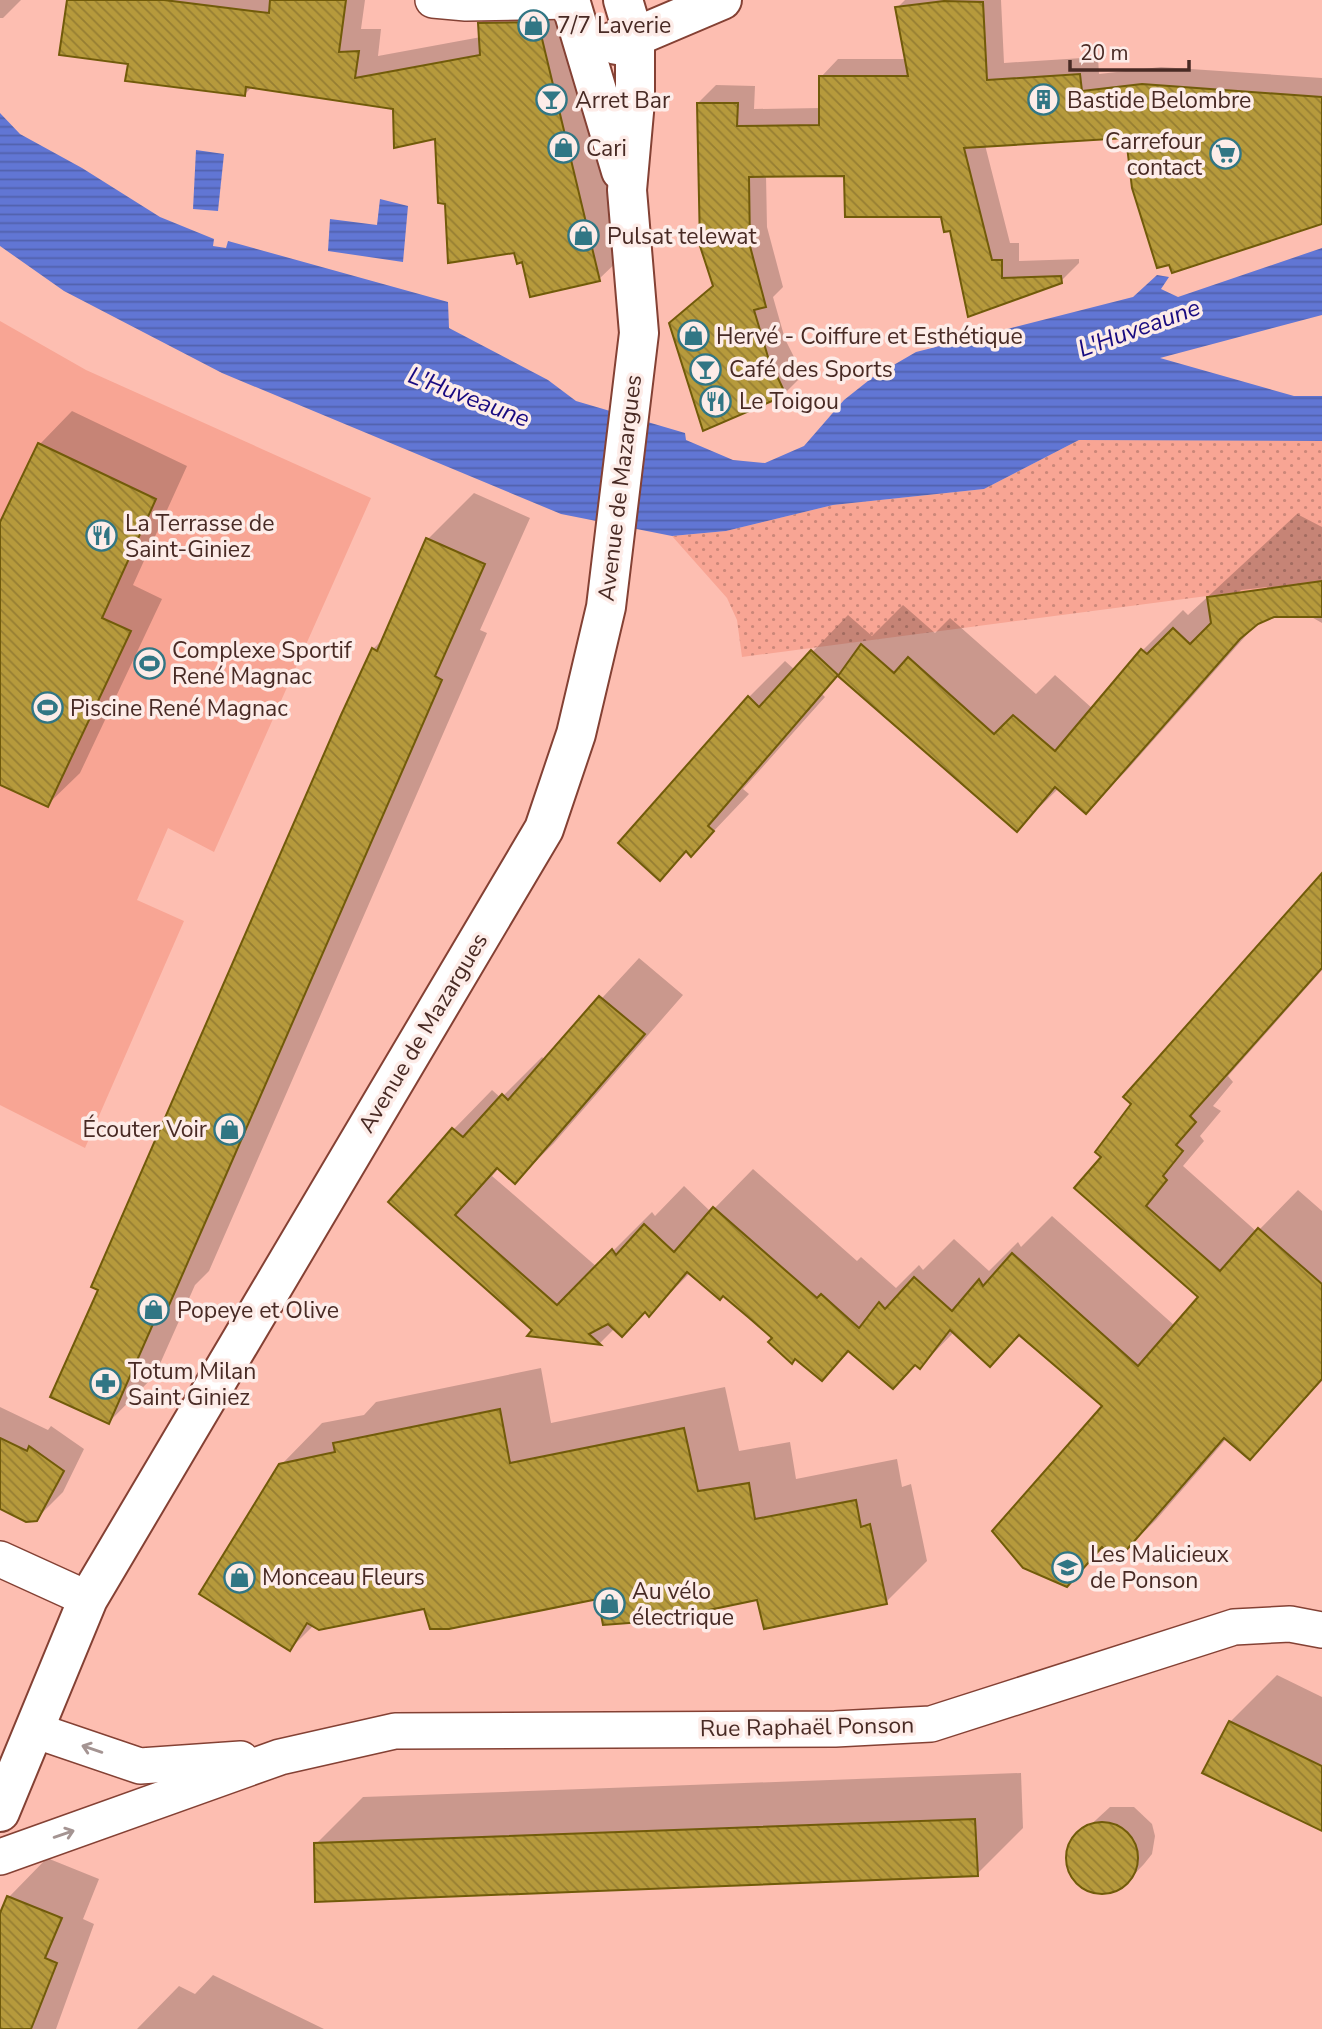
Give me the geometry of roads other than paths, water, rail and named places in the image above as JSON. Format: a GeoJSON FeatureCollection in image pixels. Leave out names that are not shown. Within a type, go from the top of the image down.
{"type":"FeatureCollection","features":[{"type":"Feature","properties":{"kind":"street"},"geometry":{"type":"LineString","coordinates":[[433,0],[466,3],[570,0],[599,35],[616,45],[635,40],[722,0]]}},
{"type":"Feature","properties":{"kind":"street","name":"Avenue de Mazargues"},"geometry":{"type":"LineString","coordinates":[[570,0],[627,190]]}},
{"type":"Feature","properties":{"kind":"street","name":"Avenue de Mazargues"},"geometry":{"type":"LineString","coordinates":[[0,1812],[88,1599],[544,829],[576,734],[606,607],[639,333],[627,190],[635,101],[635,40],[623,0]]}},
{"type":"Feature","properties":{"kind":"street"},"geometry":{"type":"LineString","coordinates":[[0,1559],[88,1599]]}},
{"type":"Feature","properties":{"kind":"street","name":"Rue Raphaël Ponson"},"geometry":{"type":"LineString","coordinates":[[0,1857],[280,1757],[395,1731],[835,1729],[931,1724],[1234,1626],[1290,1624],[1322,1630]]}},
{"type":"Feature","properties":{"kind":"street","name":"Rue Raphaël Ponson"},"geometry":{"type":"LineString","coordinates":[[34,1730],[140,1766],[280,1757]]}},
{"type":"Feature","properties":{"kind":"street"},"geometry":{"type":"LineString","coordinates":[[140,1766],[146,1805]]}},
{"type":"Feature","properties":{"kind":"water","name":"L'Huveaune"},"geometry":{"type":"Polygon","coordinates":[[[0,113],[20,134],[82,168],[160,217],[214,239],[213,246],[226,248],[228,241],[448,302],[449,328],[548,380],[576,401],[685,433],[686,440],[733,460],[765,463],[804,446],[844,400],[873,377],[916,352],[1133,297],[1157,275],[1169,277],[1161,289],[1178,297],[1322,248],[1322,315],[1160,358],[1294,396],[1322,396],[1322,441],[1079,440],[984,489],[833,505],[726,531],[672,536],[561,514],[222,373],[64,291],[0,246],[0,113]]]}},
{"type":"Feature","properties":{"kind":"water"},"geometry":{"type":"Polygon","coordinates":[[[196,150],[224,154],[218,211],[193,209],[196,150]]]}},
{"type":"Feature","properties":{"kind":"water"},"geometry":{"type":"Polygon","coordinates":[[[380,199],[408,206],[403,262],[328,251],[330,219],[377,225],[380,199]]]}},
{"type":"Feature","properties":{"kind":"place","name":"7/7 Laverie"},"geometry":{"type":"Point","coordinates":[534,25]}},
{"type":"Feature","properties":{"kind":"place","name":"Arret Bar"},"geometry":{"type":"Point","coordinates":[552,100]}},
{"type":"Feature","properties":{"kind":"place","name":"Bastide Belombre"},"geometry":{"type":"Point","coordinates":[1044,100]}},
{"type":"Feature","properties":{"kind":"place","name":"Cari"},"geometry":{"type":"Point","coordinates":[563,148]}},
{"type":"Feature","properties":{"kind":"place","name":"Carrefour contact"},"geometry":{"type":"Point","coordinates":[1225,154]}},
{"type":"Feature","properties":{"kind":"place","name":"Pulsat telewat"},"geometry":{"type":"Point","coordinates":[584,236]}},
{"type":"Feature","properties":{"kind":"place","name":"Hervé - Coiffure et Esthétique"},"geometry":{"type":"Point","coordinates":[693,336]}},
{"type":"Feature","properties":{"kind":"place","name":"Café des Sports"},"geometry":{"type":"Point","coordinates":[706,369]}},
{"type":"Feature","properties":{"kind":"place","name":"Le Toigou"},"geometry":{"type":"Point","coordinates":[716,401]}},
{"type":"Feature","properties":{"kind":"place","name":"La Terrasse de Saint-Giniez"},"geometry":{"type":"Point","coordinates":[102,536]}},
{"type":"Feature","properties":{"kind":"place","name":"Complexe Sportif René Magnac"},"geometry":{"type":"Point","coordinates":[149,663]}},
{"type":"Feature","properties":{"kind":"place","name":"Piscine René Magnac"},"geometry":{"type":"Point","coordinates":[47,708]}},
{"type":"Feature","properties":{"kind":"place","name":"Écouter Voir"},"geometry":{"type":"Point","coordinates":[230,1129]}},
{"type":"Feature","properties":{"kind":"place","name":"Popeye et Olive"},"geometry":{"type":"Point","coordinates":[154,1310]}},
{"type":"Feature","properties":{"kind":"place","name":"Totum Milan Saint Giniez"},"geometry":{"type":"Point","coordinates":[105,1384]}},
{"type":"Feature","properties":{"kind":"place","name":"Les Malicieux de Ponson"},"geometry":{"type":"Point","coordinates":[1067,1567]}},
{"type":"Feature","properties":{"kind":"place","name":"Monceau Fleurs"},"geometry":{"type":"Point","coordinates":[239,1577]}},
{"type":"Feature","properties":{"kind":"place","name":"Au vélo électrique"},"geometry":{"type":"Point","coordinates":[609,1604]}}]}
